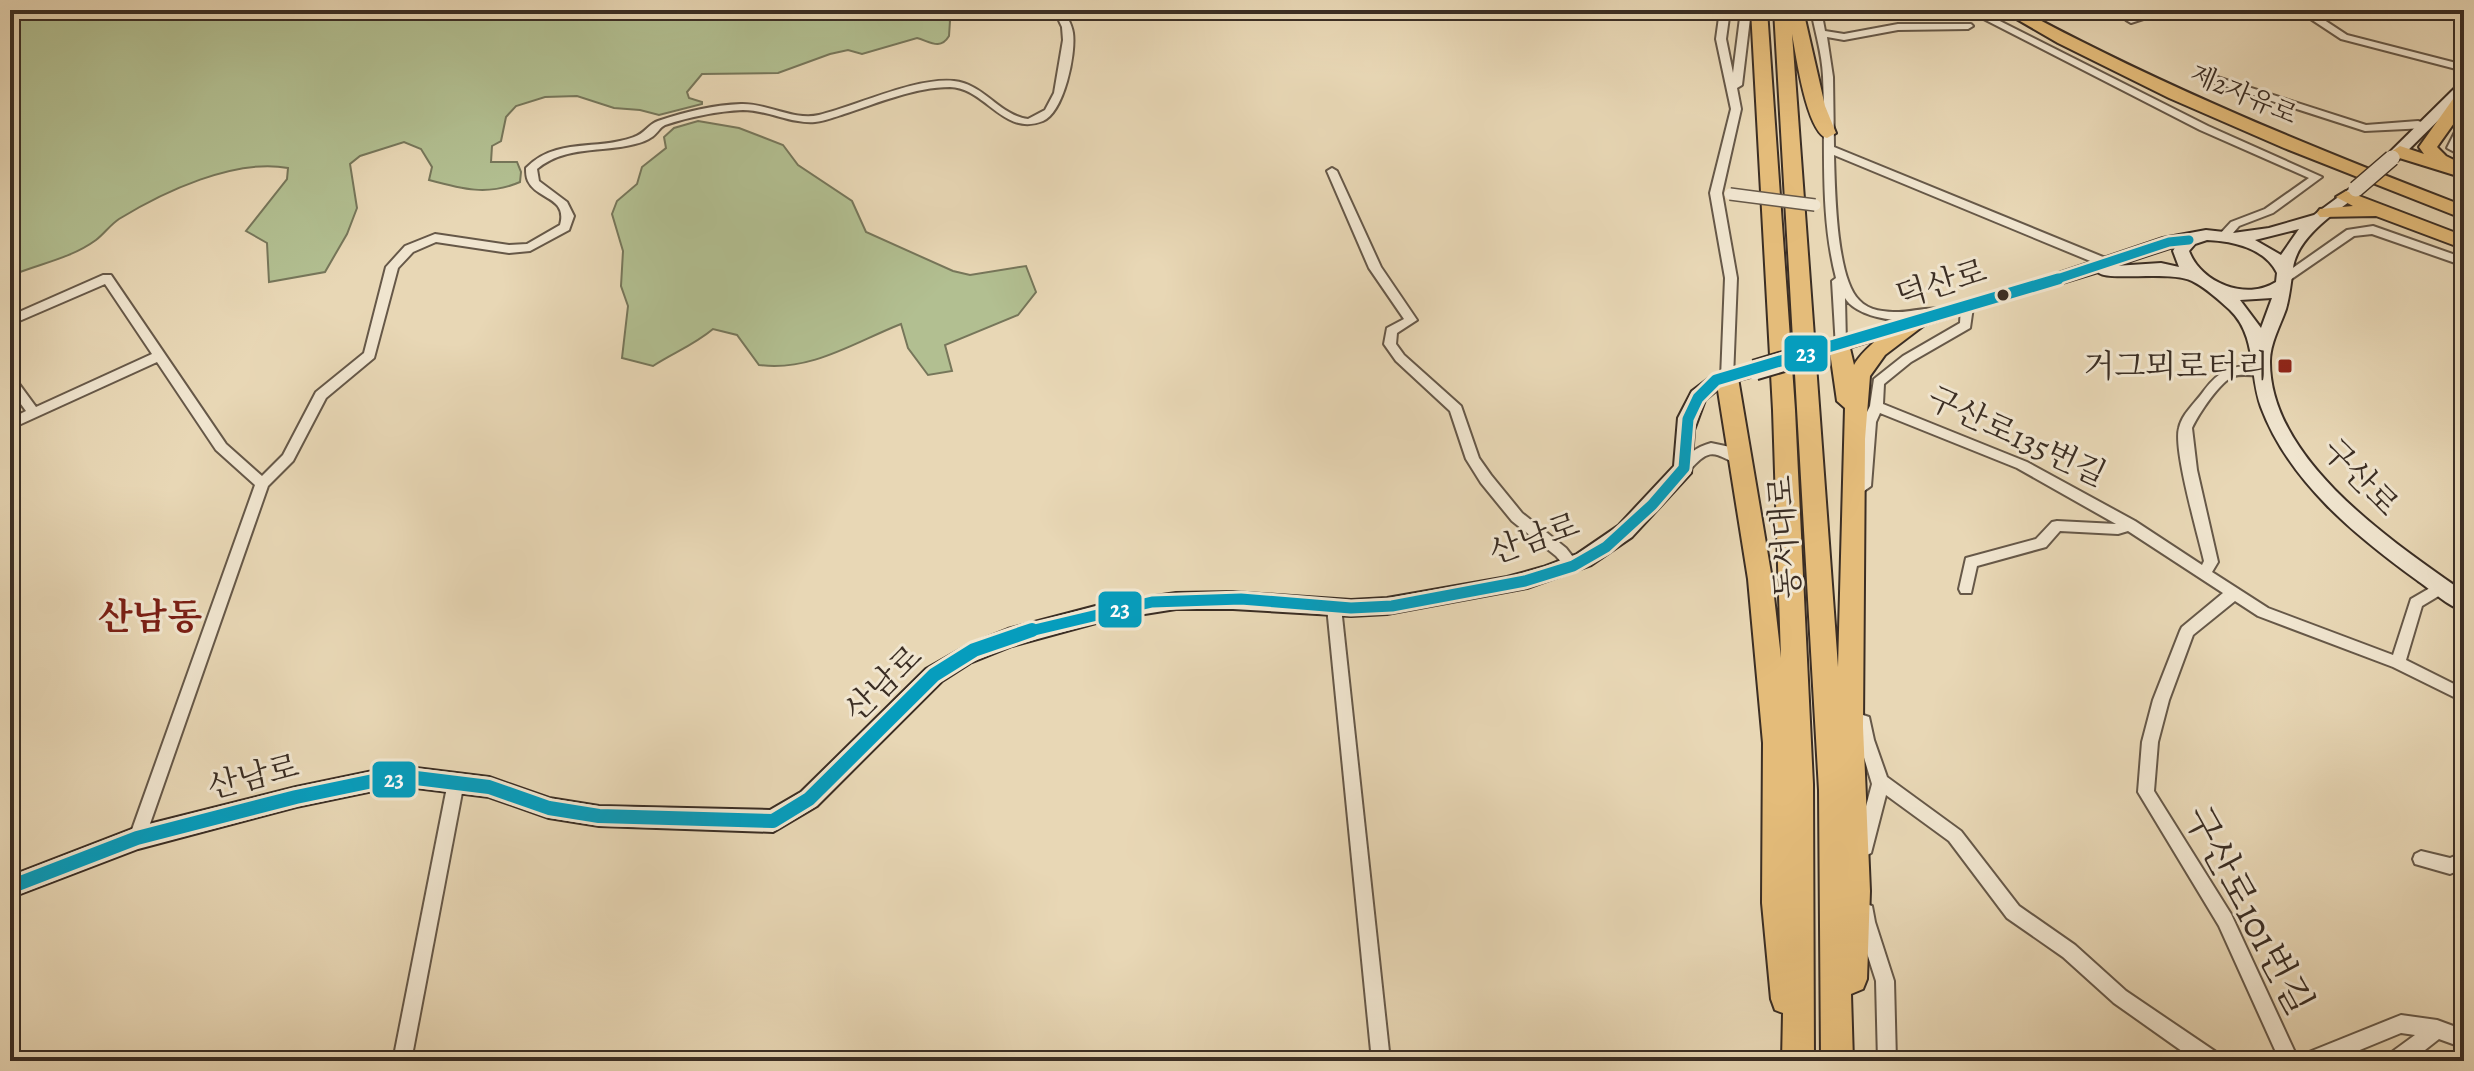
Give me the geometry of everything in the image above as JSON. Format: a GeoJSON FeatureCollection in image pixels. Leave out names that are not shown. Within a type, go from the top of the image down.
{"type":"FeatureCollection","features":[{"type":"Feature","properties":{"kind":"highway","name":"동서대로"},"geometry":{"type":"LineString","coordinates":[[1759,10],[1784,410],[1799,784],[1798,1061]]}},
{"type":"Feature","properties":{"kind":"highway","name":"동서대로"},"geometry":{"type":"LineString","coordinates":[[1782,10],[1833,790],[1837,1061]]}},
{"type":"Feature","properties":{"kind":"highway"},"geometry":{"type":"LineString","coordinates":[[1795,10],[1811,87],[1828,141]]}},
{"type":"Feature","properties":{"kind":"highway","name":"제2자유로"},"geometry":{"type":"LineString","coordinates":[[2009,10],[2071,45],[2178,94],[2464,213]]}},
{"type":"Feature","properties":{"kind":"highway","name":"제2자유로"},"geometry":{"type":"LineString","coordinates":[[2038,10],[2087,38],[2191,85],[2464,197]]}},
{"type":"Feature","properties":{"kind":"highway"},"geometry":{"type":"LineString","coordinates":[[2464,96],[2428,147],[2439,160],[2464,173]]}},
{"type":"Feature","properties":{"kind":"highway"},"geometry":{"type":"LineString","coordinates":[[2396,155],[2464,173]]}},
{"type":"Feature","properties":{"kind":"highway"},"geometry":{"type":"LineString","coordinates":[[2351,193],[2391,215],[2464,243]]}},
{"type":"Feature","properties":{"kind":"highway"},"geometry":{"type":"LineString","coordinates":[[2324,215],[2360,211],[2391,215]]}},
{"type":"Feature","properties":{"kind":"highway"},"geometry":{"type":"LineString","coordinates":[[1850,1061],[1855,891],[1850,727],[1854,439],[1859,376],[1877,350],[1921,320]]}},
{"type":"Feature","properties":{"kind":"highway"},"geometry":{"type":"LineString","coordinates":[[1831,347],[1854,439]]}},
{"type":"Feature","properties":{"kind":"highway"},"geometry":{"type":"LineString","coordinates":[[1727,378],[1760,579],[1777,743],[1777,903],[1792,1061]]}},
{"type":"Feature","properties":{"kind":"street"},"geometry":{"type":"LineString","coordinates":[[137,838],[262,484],[288,458],[321,395],[370,355],[392,267],[409,249],[435,238],[509,249],[530,247],[565,227],[568,210],[541,189],[530,174],[537,160],[568,148],[613,145],[645,138],[653,134],[658,124],[733,107],[752,107],[799,120],[816,119],[932,87],[954,84],[975,90],[1012,119],[1022,123],[1032,122],[1044,116],[1058,99],[1068,33],[1059,10]]}},
{"type":"Feature","properties":{"kind":"street"},"geometry":{"type":"LineString","coordinates":[[1725,10],[1721,39],[1736,109]]}},
{"type":"Feature","properties":{"kind":"street"},"geometry":{"type":"LineString","coordinates":[[1684,468],[1682,440],[1690,409],[1699,394],[1716,380],[1727,378],[1731,278],[1716,193],[1736,109],[1737,70],[1746,10]]}},
{"type":"Feature","properties":{"kind":"street"},"geometry":{"type":"LineString","coordinates":[[1816,10],[1828,74],[1828,141],[1838,269],[1831,347]]}},
{"type":"Feature","properties":{"kind":"street"},"geometry":{"type":"LineString","coordinates":[[1971,10],[2204,128],[2317,177],[2279,206],[2235,224],[2228,236]]}},
{"type":"Feature","properties":{"kind":"street"},"geometry":{"type":"LineString","coordinates":[[2131,20],[2166,10]]}},
{"type":"Feature","properties":{"kind":"street"},"geometry":{"type":"LineString","coordinates":[[2302,10],[2344,37],[2464,68]]}},
{"type":"Feature","properties":{"kind":"street"},"geometry":{"type":"LineString","coordinates":[[2455,10],[2464,15]]}},
{"type":"Feature","properties":{"kind":"street"},"geometry":{"type":"LineString","coordinates":[[1820,33],[1844,37],[1898,27],[1968,26]]}},
{"type":"Feature","properties":{"kind":"street"},"geometry":{"type":"LineString","coordinates":[[2217,80],[2365,128],[2386,129],[2401,122],[2426,125]]}},
{"type":"Feature","properties":{"kind":"street"},"geometry":{"type":"LineString","coordinates":[[2203,574],[2211,562],[2183,430],[2219,376],[2263,366],[2265,337],[2281,303],[2293,245],[2396,155],[2464,87]]}},
{"type":"Feature","properties":{"kind":"street"},"geometry":{"type":"LineString","coordinates":[[2464,124],[2452,148],[2464,154]]}},
{"type":"Feature","properties":{"kind":"street"},"geometry":{"type":"LineString","coordinates":[[1828,141],[2104,262]]}},
{"type":"Feature","properties":{"kind":"street"},"geometry":{"type":"LineString","coordinates":[[1332,171],[1375,268],[1411,320],[1391,331],[1390,344],[1400,358],[1456,409],[1473,459],[1509,507],[1573,566]]}},
{"type":"Feature","properties":{"kind":"street"},"geometry":{"type":"LineString","coordinates":[[1716,193],[1833,209]]}},
{"type":"Feature","properties":{"kind":"street"},"geometry":{"type":"LineString","coordinates":[[2059,279],[2169,242],[2206,235],[2270,233],[2324,215]]}},
{"type":"Feature","properties":{"kind":"street"},"geometry":{"type":"LineString","coordinates":[[2059,279],[2140,268],[2204,280],[2255,296],[2273,293],[2284,278],[2351,233],[2373,230],[2464,262]]}},
{"type":"Feature","properties":{"kind":"street"},"geometry":{"type":"LineString","coordinates":[[2228,236],[2263,250],[2284,278]]}},
{"type":"Feature","properties":{"kind":"street"},"geometry":{"type":"LineString","coordinates":[[2189,240],[2182,247],[2182,256],[2204,280]]}},
{"type":"Feature","properties":{"kind":"street"},"geometry":{"type":"LineString","coordinates":[[1838,269],[1851,300],[1873,313],[1890,317],[1958,309],[1966,325],[1907,359],[1878,382],[1876,406],[1869,422],[1869,451],[1864,474],[1863,739],[1881,782],[1955,836],[2013,912],[2069,951],[2120,997],[2212,1061]]}},
{"type":"Feature","properties":{"kind":"street"},"geometry":{"type":"LineString","coordinates":[[10,321],[107,278],[221,447],[262,484]]}},
{"type":"Feature","properties":{"kind":"street","name":"덕산로"},"geometry":{"type":"LineString","coordinates":[[1727,378],[2059,279]]}},
{"type":"Feature","properties":{"kind":"street","name":"구산로"},"geometry":{"type":"LineString","coordinates":[[2204,280],[2249,321],[2259,344],[2266,397],[2283,434],[2303,464],[2380,541],[2464,603]]}},
{"type":"Feature","properties":{"kind":"street"},"geometry":{"type":"LineString","coordinates":[[10,424],[159,356]]}},
{"type":"Feature","properties":{"kind":"street"},"geometry":{"type":"LineString","coordinates":[[10,380],[34,413]]}},
{"type":"Feature","properties":{"kind":"street","name":"구산로135번길"},"geometry":{"type":"LineString","coordinates":[[1876,406],[2022,465],[2130,525],[2263,612],[2398,663],[2464,696]]}},
{"type":"Feature","properties":{"kind":"street"},"geometry":{"type":"LineString","coordinates":[[1684,468],[1695,454],[1712,446],[1723,448],[1742,461]]}},
{"type":"Feature","properties":{"kind":"street","name":"산남로"},"geometry":{"type":"LineString","coordinates":[[10,887],[137,838],[296,797],[373,781],[416,778],[489,787],[549,808],[599,816],[773,821],[809,799],[934,675],[974,650],[1033,630],[1152,602],[1241,599],[1334,607],[1392,606],[1525,581],[1573,566],[1606,547],[1684,468]]}},
{"type":"Feature","properties":{"kind":"street","name":"구산로135번길"},"geometry":{"type":"LineString","coordinates":[[1966,589],[1971,562],[2041,543],[2057,526],[2118,529],[2130,525]]}},
{"type":"Feature","properties":{"kind":"street"},"geometry":{"type":"LineString","coordinates":[[2398,663],[2416,603],[2442,587]]}},
{"type":"Feature","properties":{"kind":"street","name":"구산로101번길"},"geometry":{"type":"LineString","coordinates":[[2233,594],[2187,631],[2161,700],[2150,742],[2146,792],[2225,920],[2290,1061]]}},
{"type":"Feature","properties":{"kind":"street"},"geometry":{"type":"LineString","coordinates":[[1334,607],[1381,1061]]}},
{"type":"Feature","properties":{"kind":"street"},"geometry":{"type":"LineString","coordinates":[[402,1061],[456,782]]}},
{"type":"Feature","properties":{"kind":"street"},"geometry":{"type":"LineString","coordinates":[[1881,782],[1865,836],[1866,922],[1885,981],[1887,1061]]}},
{"type":"Feature","properties":{"kind":"street"},"geometry":{"type":"LineString","coordinates":[[2421,859],[2450,866],[2464,860]]}},
{"type":"Feature","properties":{"kind":"street","name":"구산로101번길"},"geometry":{"type":"LineString","coordinates":[[2311,1061],[2346,1044],[2401,1024],[2437,1029],[2464,1039]]}},
{"type":"Feature","properties":{"kind":"street"},"geometry":{"type":"LineString","coordinates":[[2396,1061],[2437,1029]]}},
{"type":"Feature","properties":{"kind":"green space"},"geometry":{"type":"Polygon","coordinates":[[[10,10],[937,10],[950,21],[949,36],[938,44],[917,38],[862,54],[848,50],[830,54],[778,73],[702,74],[687,92],[689,98],[702,104],[659,115],[614,108],[577,96],[545,97],[516,106],[506,117],[501,141],[492,146],[491,162],[517,162],[521,172],[520,182],[497,189],[475,190],[429,180],[432,167],[421,149],[404,142],[360,156],[350,164],[357,208],[347,234],[325,272],[269,282],[267,243],[246,231],[287,179],[288,168],[267,166],[223,173],[178,188],[119,219],[86,247],[10,276],[10,10]]]}},
{"type":"Feature","properties":{"kind":"green space"},"geometry":{"type":"Polygon","coordinates":[[[698,121],[739,128],[783,145],[798,165],[852,201],[866,232],[953,271],[970,275],[1026,266],[1036,292],[1018,315],[945,345],[952,371],[928,375],[908,348],[901,324],[832,354],[797,364],[759,365],[737,335],[713,329],[653,366],[622,358],[628,306],[621,286],[623,251],[612,214],[617,201],[637,184],[642,167],[666,148],[664,137],[674,128],[698,121]]]}},
{"type":"Feature","properties":{"kind":"transit line","name":"23"},"geometry":{"type":"LineString","coordinates":[[10,887],[137,838],[296,797],[373,781],[416,778],[489,787],[549,808],[599,816],[773,821],[809,799],[934,675],[974,650],[1033,630],[1152,602],[1241,599],[1351,608],[1392,606],[1525,581],[1573,566],[1606,547],[1652,505],[1684,468],[1688,419],[1698,398],[1716,380],[2059,279],[2169,242],[2189,240]]}},
{"type":"Feature","properties":{"kind":"place","name":"거그뫼로터리"},"geometry":{"type":"Point","coordinates":[2285,366]}},
{"type":"Feature","properties":{"kind":"district","name":"산남동"},"geometry":{"type":"Point","coordinates":[150,616]}}]}
